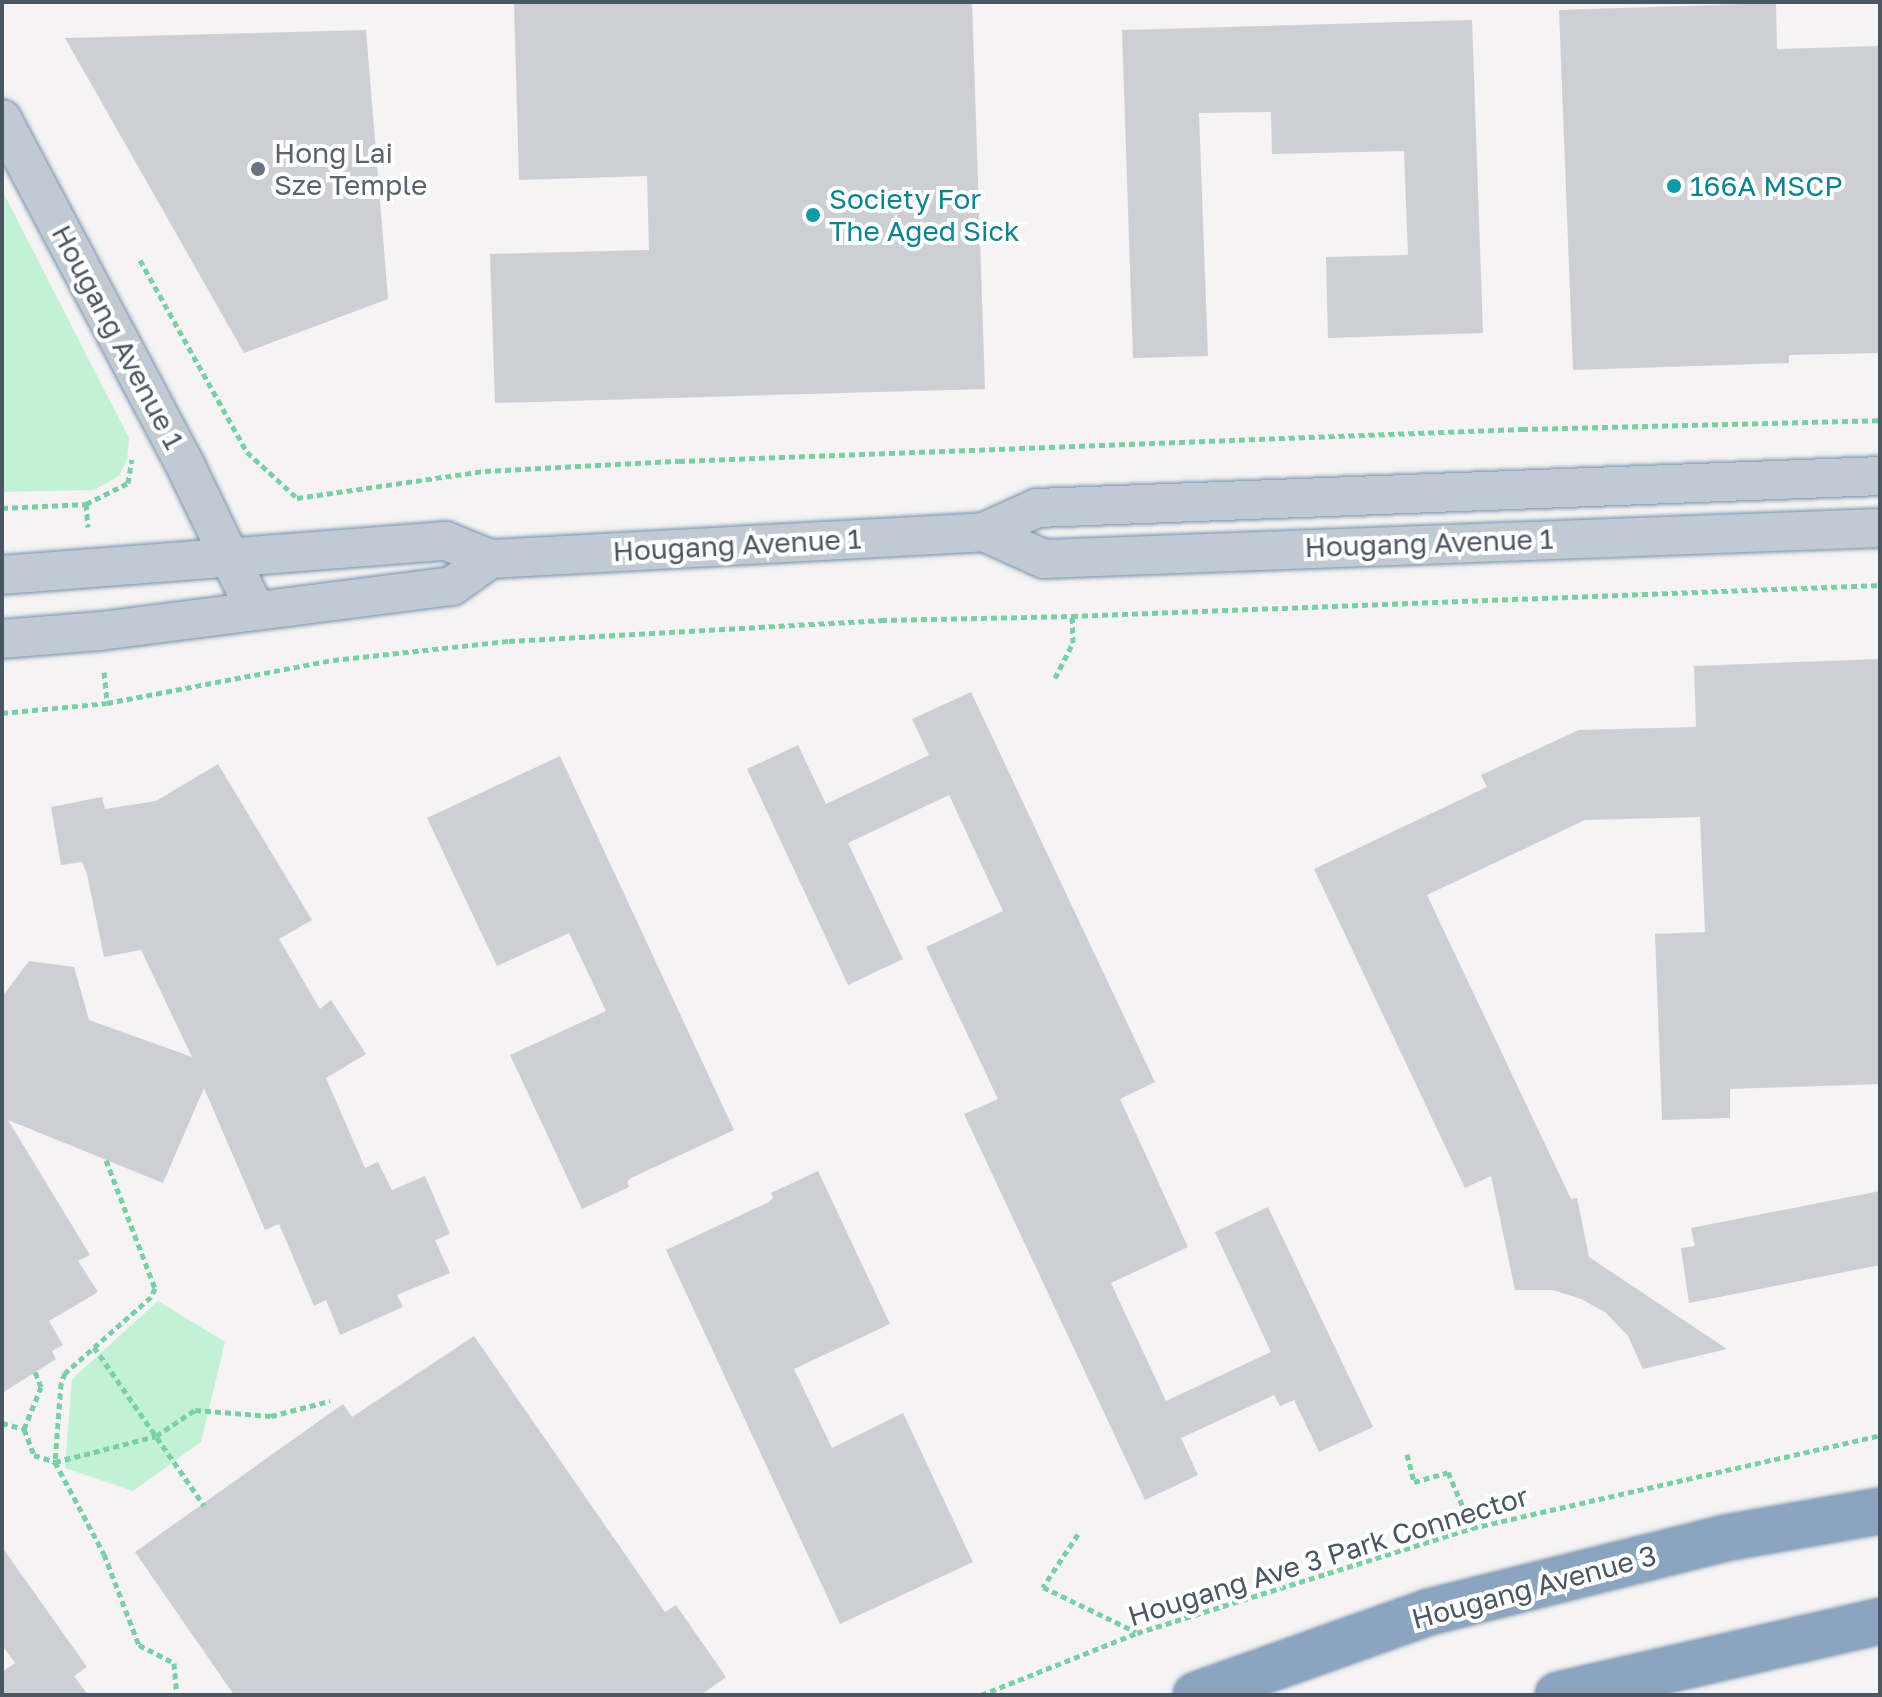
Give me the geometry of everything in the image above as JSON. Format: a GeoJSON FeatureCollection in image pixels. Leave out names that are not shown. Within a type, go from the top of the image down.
{"type":"FeatureCollection","features":[{"type":"Feature","properties":{"kind":"highway","name":"Hougang Avenue 3"},"geometry":{"type":"LineString","coordinates":[[1196,1695],[1429,1612],[1725,1538],[1880,1511]]}},
{"type":"Feature","properties":{"kind":"highway"},"geometry":{"type":"LineString","coordinates":[[1558,1695],[1880,1621]]}},
{"type":"Feature","properties":{"kind":"street","name":"Hougang Avenue 1"},"geometry":{"type":"LineString","coordinates":[[2,119],[186,467],[255,610]]}},
{"type":"Feature","properties":{"kind":"street","name":"Hougang Avenue 1"},"geometry":{"type":"LineString","coordinates":[[230,557],[446,541],[490,559],[984,532],[1037,508],[1880,476]]}},
{"type":"Feature","properties":{"kind":"street","name":"Hougang Avenue 1"},"geometry":{"type":"LineString","coordinates":[[984,532],[1044,559],[1880,528]]}},
{"type":"Feature","properties":{"kind":"street"},"geometry":{"type":"LineString","coordinates":[[2,575],[230,557]]}},
{"type":"Feature","properties":{"kind":"street"},"geometry":{"type":"LineString","coordinates":[[2,639],[452,586],[490,559]]}},
{"type":"Feature","properties":{"kind":"path"},"geometry":{"type":"LineString","coordinates":[[140,260],[247,452],[297,498],[485,471],[679,461],[1522,429],[1880,420]]}},
{"type":"Feature","properties":{"kind":"path"},"geometry":{"type":"LineString","coordinates":[[2,508],[86,504],[128,483]]}},
{"type":"Feature","properties":{"kind":"path"},"geometry":{"type":"LineString","coordinates":[[2,713],[107,703],[333,660],[509,641],[881,620],[1072,616],[1880,585]]}},
{"type":"Feature","properties":{"kind":"path"},"geometry":{"type":"LineString","coordinates":[[1055,678],[1073,643],[1072,616]]}},
{"type":"Feature","properties":{"kind":"path"},"geometry":{"type":"LineString","coordinates":[[106,1160],[155,1288],[151,1297],[65,1373],[61,1383],[55,1462],[104,1554],[139,1645],[174,1663],[177,1695]]}},
{"type":"Feature","properties":{"kind":"path"},"geometry":{"type":"LineString","coordinates":[[94,1347],[204,1505]]}},
{"type":"Feature","properties":{"kind":"path"},"geometry":{"type":"LineString","coordinates":[[35,1371],[41,1387],[24,1429],[34,1455],[55,1462],[156,1436],[195,1410],[271,1416],[330,1401]]}},
{"type":"Feature","properties":{"kind":"path"},"geometry":{"type":"LineString","coordinates":[[2,1423],[24,1429]]}},
{"type":"Feature","properties":{"kind":"path","name":"Hougang Ave 3 Park Connector"},"geometry":{"type":"LineString","coordinates":[[981,1695],[1137,1633],[1472,1528],[1880,1435]]}},
{"type":"Feature","properties":{"kind":"path"},"geometry":{"type":"LineString","coordinates":[[1407,1454],[1414,1482],[1448,1472],[1472,1528]]}},
{"type":"Feature","properties":{"kind":"path"},"geometry":{"type":"LineString","coordinates":[[1078,1534],[1043,1587],[1137,1633]]}},
{"type":"Feature","properties":{"kind":"green space"},"geometry":{"type":"Polygon","coordinates":[[[2,190],[129,438],[127,460],[119,476],[94,490],[2,492],[2,190]]]}},
{"type":"Feature","properties":{"kind":"green space"},"geometry":{"type":"Polygon","coordinates":[[[158,1301],[225,1342],[201,1442],[133,1491],[65,1468],[72,1379],[158,1301]]]}},
{"type":"Feature","properties":{"kind":"building","name":"Society For The Aged Sick"},"geometry":{"type":"Polygon","coordinates":[[[514,2],[972,2],[985,389],[495,403],[490,254],[649,250],[647,176],[519,180],[514,2]]]}},
{"type":"Feature","properties":{"kind":"building","name":"166A MSCP"},"geometry":{"type":"Polygon","coordinates":[[[1776,3],[1777,49],[1880,46],[1880,353],[1789,355],[1789,363],[1573,370],[1559,10],[1776,3]]]}},
{"type":"Feature","properties":{"kind":"building"},"geometry":{"type":"Polygon","coordinates":[[[1472,20],[1483,333],[1328,338],[1326,257],[1408,255],[1404,151],[1272,154],[1271,112],[1199,113],[1208,356],[1133,358],[1122,30],[1472,20]]]}},
{"type":"Feature","properties":{"kind":"building","name":"Hong Lai Sze Temple"},"geometry":{"type":"Polygon","coordinates":[[[366,30],[388,299],[244,353],[65,38],[366,30]]]}},
{"type":"Feature","properties":{"kind":"building"},"geometry":{"type":"Polygon","coordinates":[[[1880,659],[1880,1084],[1730,1089],[1730,1118],[1662,1120],[1655,934],[1705,932],[1700,817],[1585,820],[1427,895],[1571,1199],[1577,1198],[1589,1257],[1727,1349],[1643,1369],[1628,1336],[1605,1312],[1581,1299],[1553,1290],[1515,1290],[1491,1176],[1465,1188],[1314,869],[1487,787],[1481,775],[1579,730],[1696,727],[1694,666],[1880,659]]]}},
{"type":"Feature","properties":{"kind":"building"},"geometry":{"type":"Polygon","coordinates":[[[971,692],[1155,1082],[1120,1099],[1188,1247],[1111,1283],[1166,1401],[1271,1352],[1215,1232],[1268,1207],[1373,1427],[1319,1452],[1294,1400],[1280,1406],[1274,1395],[1181,1438],[1198,1475],[1145,1500],[964,1114],[998,1099],[926,947],[1003,911],[949,795],[848,843],[903,959],[848,985],[747,769],[798,745],[826,804],[929,755],[912,719],[971,692]]]}},
{"type":"Feature","properties":{"kind":"building"},"geometry":{"type":"Polygon","coordinates":[[[560,756],[734,1130],[631,1178],[627,1182],[629,1187],[582,1209],[510,1055],[606,1011],[569,933],[497,966],[427,818],[560,756]]]}},
{"type":"Feature","properties":{"kind":"building"},"geometry":{"type":"Polygon","coordinates":[[[218,764],[312,920],[279,939],[320,1009],[331,1000],[366,1054],[326,1078],[365,1168],[378,1162],[392,1190],[425,1176],[450,1234],[435,1240],[450,1273],[397,1295],[403,1307],[340,1335],[326,1300],[314,1306],[279,1224],[265,1230],[204,1088],[163,1183],[8,1120],[90,1255],[78,1261],[98,1292],[49,1321],[63,1345],[52,1351],[56,1359],[2,1393],[2,997],[29,961],[74,967],[89,1020],[192,1057],[141,950],[104,957],[87,874],[82,862],[61,865],[51,807],[102,797],[105,809],[156,801],[218,764]]]}},
{"type":"Feature","properties":{"kind":"building"},"geometry":{"type":"Polygon","coordinates":[[[818,1171],[890,1324],[794,1369],[832,1448],[903,1413],[973,1562],[840,1624],[666,1250],[769,1202],[773,1198],[771,1193],[818,1171]]]}},
{"type":"Feature","properties":{"kind":"building"},"geometry":{"type":"Polygon","coordinates":[[[1880,1191],[1880,1265],[1689,1303],[1681,1248],[1695,1246],[1691,1228],[1880,1191]]]}},
{"type":"Feature","properties":{"kind":"building"},"geometry":{"type":"Polygon","coordinates":[[[474,1336],[665,1612],[676,1605],[726,1677],[701,1695],[234,1695],[135,1552],[343,1404],[352,1417],[474,1336]]]}},
{"type":"Feature","properties":{"kind":"building"},"geometry":{"type":"Polygon","coordinates":[[[2,1547],[87,1667],[74,1676],[88,1695],[2,1695],[2,1672],[15,1663],[2,1645],[2,1547]]]}},
{"type":"Feature","properties":{"kind":"place","name":"Hong Lai Sze Temple"},"geometry":{"type":"Point","coordinates":[258,169]}},
{"type":"Feature","properties":{"kind":"place","name":"166A MSCP"},"geometry":{"type":"Point","coordinates":[1674,186]}},
{"type":"Feature","properties":{"kind":"place","name":"Society For The Aged Sick"},"geometry":{"type":"Point","coordinates":[813,215]}}]}
